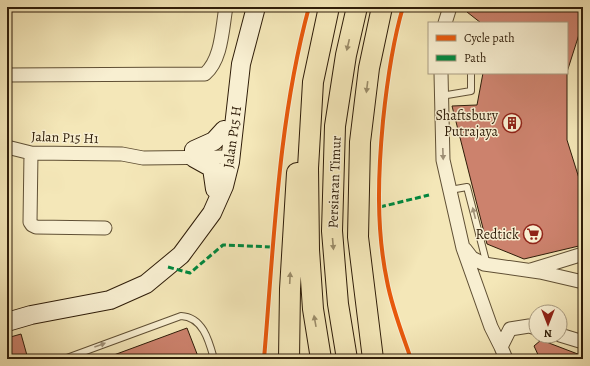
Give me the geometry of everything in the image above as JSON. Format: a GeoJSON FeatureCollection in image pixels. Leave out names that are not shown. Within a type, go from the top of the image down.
{"type":"FeatureCollection","features":[{"type":"Feature","properties":{"kind":"main road","name":"Persiaran Timur"},"geometry":{"type":"LineString","coordinates":[[321,359],[313,310],[309,250],[308,168],[313,82],[330,7]]}},
{"type":"Feature","properties":{"kind":"main road","name":"Persiaran Timur"},"geometry":{"type":"LineString","coordinates":[[347,359],[338,304],[332,231],[335,126],[346,55],[357,7]]}},
{"type":"Feature","properties":{"kind":"main road"},"geometry":{"type":"LineString","coordinates":[[373,359],[358,237],[360,142],[369,68],[382,7]]}},
{"type":"Feature","properties":{"kind":"main road"},"geometry":{"type":"LineString","coordinates":[[289,359],[290,289],[295,183],[313,82]]}},
{"type":"Feature","properties":{"kind":"main road"},"geometry":{"type":"LineString","coordinates":[[335,126],[348,246],[356,299],[373,359]]}},
{"type":"Feature","properties":{"kind":"street"},"geometry":{"type":"LineString","coordinates":[[7,75],[205,74],[213,67],[216,58],[226,7]]}},
{"type":"Feature","properties":{"kind":"street","name":"Jalan P15 H"},"geometry":{"type":"LineString","coordinates":[[182,255],[208,206],[218,183],[226,154],[224,130],[234,62],[247,7]]}},
{"type":"Feature","properties":{"kind":"street","name":"Jalan P15 H"},"geometry":{"type":"LineString","coordinates":[[7,322],[31,315],[110,300],[146,284],[182,255],[212,213],[224,186],[226,154],[241,64],[256,7]]}},
{"type":"Feature","properties":{"kind":"street"},"geometry":{"type":"LineString","coordinates":[[445,22],[450,7]]}},
{"type":"Feature","properties":{"kind":"street"},"geometry":{"type":"LineString","coordinates":[[441,74],[443,160],[449,190],[463,248],[491,327],[503,353]]}},
{"type":"Feature","properties":{"kind":"street"},"geometry":{"type":"LineString","coordinates":[[215,189],[212,168],[194,154],[214,141],[224,130]]}},
{"type":"Feature","properties":{"kind":"street","name":"Jalan P15 H1"},"geometry":{"type":"LineString","coordinates":[[7,147],[31,153],[122,154],[143,150],[194,154],[226,154]]}},
{"type":"Feature","properties":{"kind":"street"},"geometry":{"type":"LineString","coordinates":[[31,153],[30,222],[32,225],[36,227],[105,228]]}},
{"type":"Feature","properties":{"kind":"street"},"geometry":{"type":"LineString","coordinates":[[463,248],[472,258],[486,264],[530,270],[583,282]]}},
{"type":"Feature","properties":{"kind":"street"},"geometry":{"type":"LineString","coordinates":[[530,270],[577,256]]}},
{"type":"Feature","properties":{"kind":"street"},"geometry":{"type":"LineString","coordinates":[[568,279],[577,256]]}},
{"type":"Feature","properties":{"kind":"street"},"geometry":{"type":"LineString","coordinates":[[476,285],[477,270],[486,264]]}},
{"type":"Feature","properties":{"kind":"street"},"geometry":{"type":"LineString","coordinates":[[503,353],[510,329],[528,326]]}},
{"type":"Feature","properties":{"kind":"street"},"geometry":{"type":"LineString","coordinates":[[568,337],[583,342]]}},
{"type":"Feature","properties":{"kind":"lane"},"geometry":{"type":"LineString","coordinates":[[441,96],[471,91],[471,74]]}},
{"type":"Feature","properties":{"kind":"lane"},"geometry":{"type":"LineString","coordinates":[[449,190],[467,187],[486,264]]}},
{"type":"Feature","properties":{"kind":"lane"},"geometry":{"type":"LineString","coordinates":[[64,359],[182,316],[190,316],[200,325],[206,334],[214,359]]}},
{"type":"Feature","properties":{"kind":"building"},"geometry":{"type":"Polygon","coordinates":[[[469,7],[583,7],[583,22],[568,69],[568,22],[480,22],[467,12],[469,7]]]}},
{"type":"Feature","properties":{"kind":"building","name":"Shaftsbury Putrajaya"},"geometry":{"type":"Polygon","coordinates":[[[483,74],[567,74],[567,140],[583,191],[583,245],[524,259],[487,244],[452,106],[477,105],[483,74]]]}},
{"type":"Feature","properties":{"kind":"building"},"geometry":{"type":"Polygon","coordinates":[[[187,328],[199,359],[103,359],[187,328]]]}},
{"type":"Feature","properties":{"kind":"building"},"geometry":{"type":"Polygon","coordinates":[[[21,334],[28,359],[7,359],[7,338],[21,334]]]}},
{"type":"Feature","properties":{"kind":"building"},"geometry":{"type":"Polygon","coordinates":[[[536,344],[552,344],[583,356],[583,359],[540,359],[534,346],[536,344]]]}},
{"type":"Feature","properties":{"kind":"marked path"},"geometry":{"type":"LineString","coordinates":[[380,207],[429,195]]}},
{"type":"Feature","properties":{"kind":"marked path"},"geometry":{"type":"LineString","coordinates":[[168,267],[190,273],[223,245],[273,247]]}},
{"type":"Feature","properties":{"kind":"cycle path"},"geometry":{"type":"LineString","coordinates":[[264,359],[274,226],[284,138],[290,94],[309,7]]}},
{"type":"Feature","properties":{"kind":"cycle path"},"geometry":{"type":"LineString","coordinates":[[403,7],[390,63],[386,92],[381,141],[379,201],[383,261],[389,291],[394,311],[411,359]]}},
{"type":"Feature","properties":{"kind":"place","name":"Shaftsbury Putrajaya"},"geometry":{"type":"Point","coordinates":[512,123]}},
{"type":"Feature","properties":{"kind":"place","name":"Redtick"},"geometry":{"type":"Point","coordinates":[533,234]}}]}
